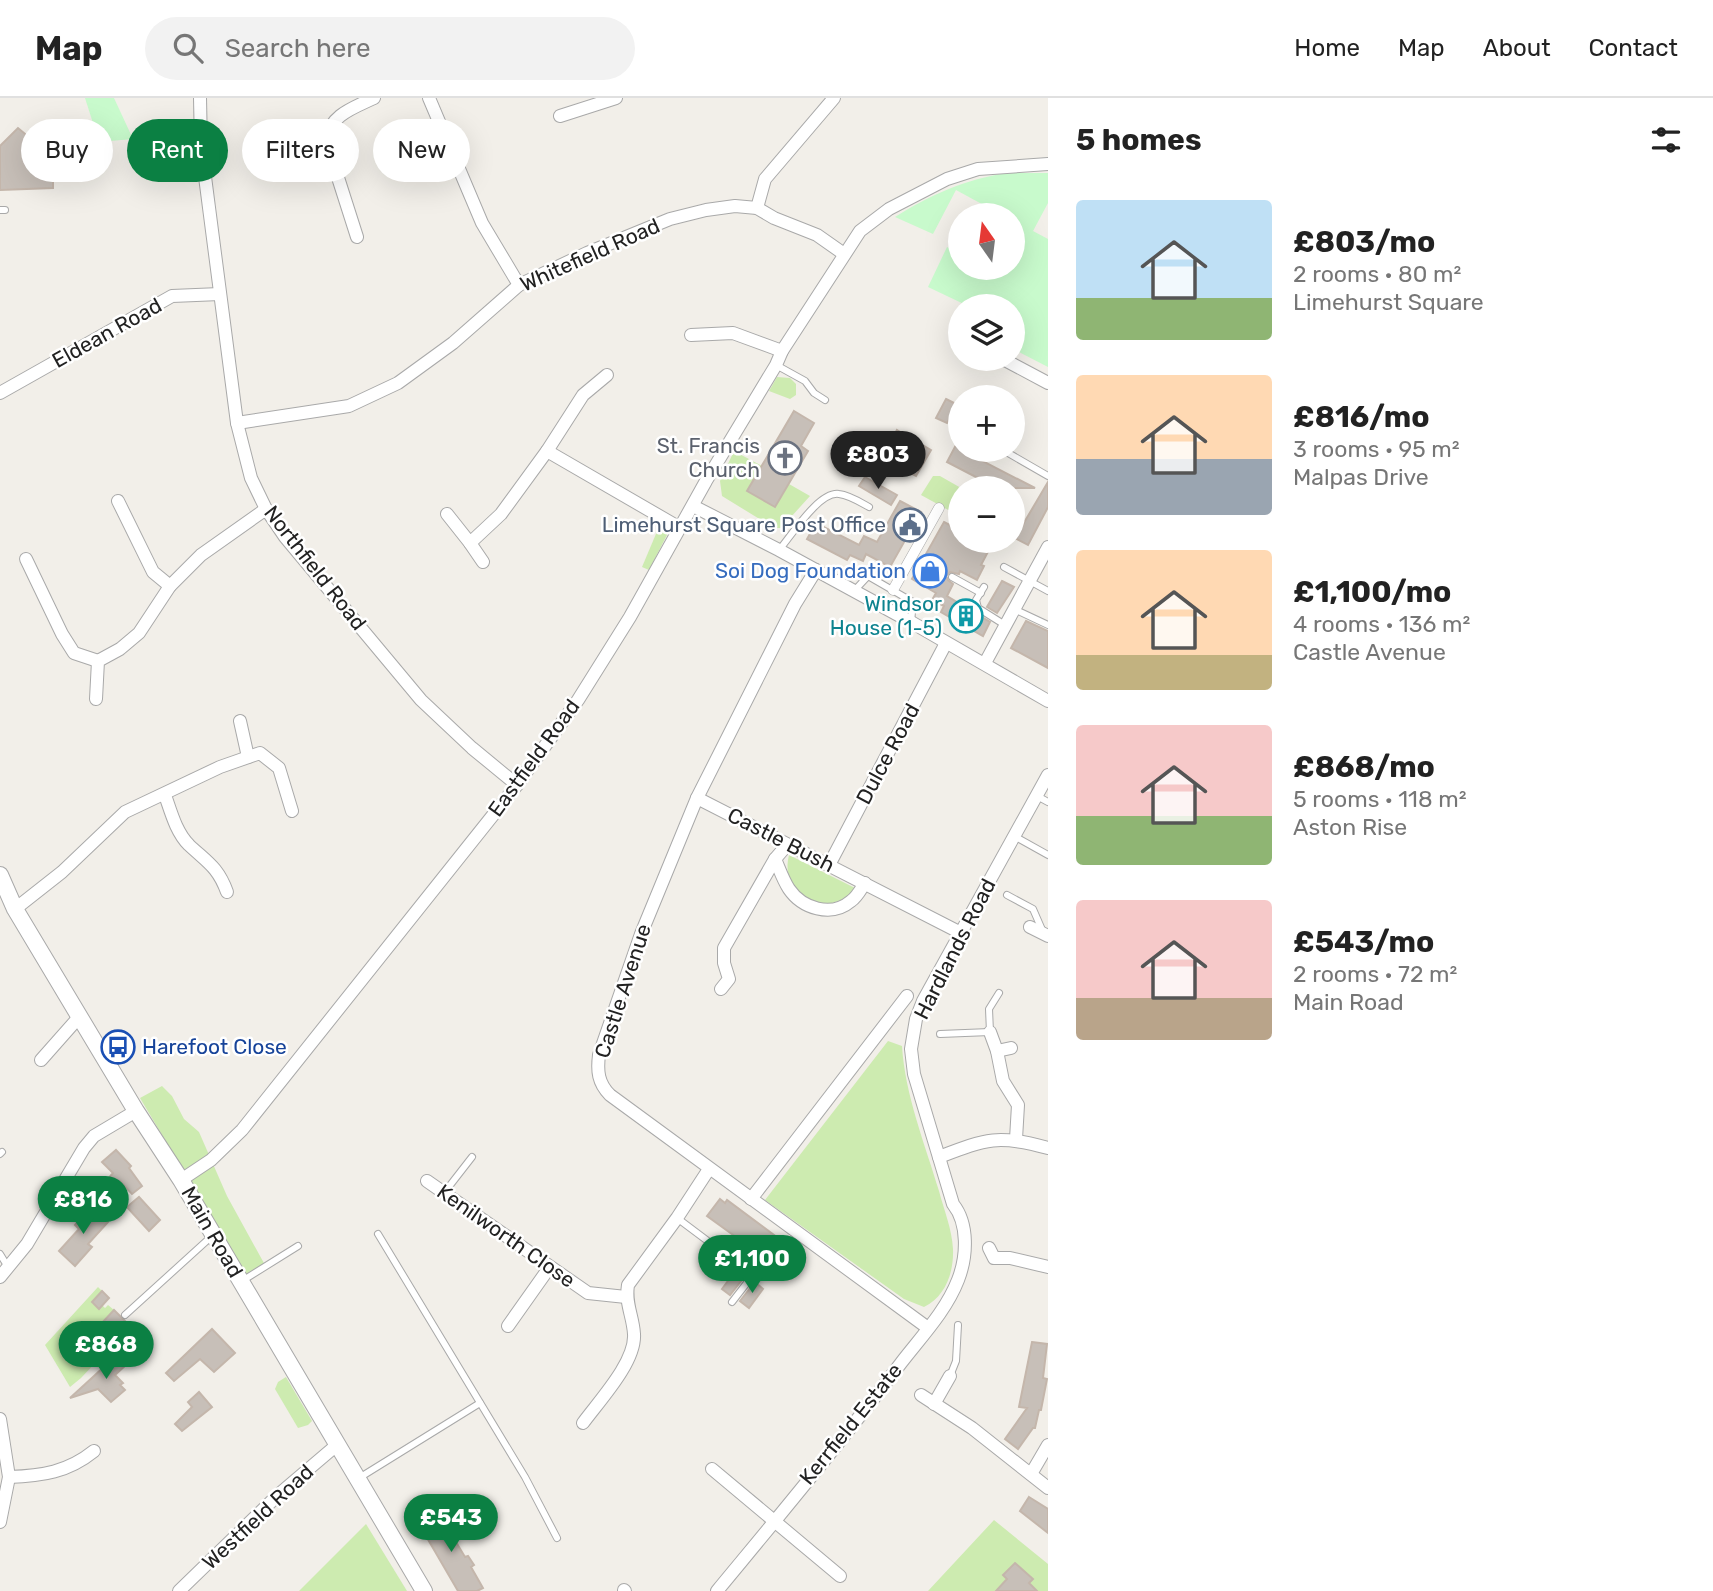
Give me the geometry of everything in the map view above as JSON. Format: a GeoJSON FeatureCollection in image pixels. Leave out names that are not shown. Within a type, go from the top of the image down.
{"type":"FeatureCollection","features":[{"type":"Feature","properties":{"kind":"street","name":"Northfield Road"},"geometry":{"type":"LineString","coordinates":[[200,98],[201,146],[237,423],[251,478],[266,509],[285,537],[421,700],[472,748],[517,785]]}},
{"type":"Feature","properties":{"kind":"street"},"geometry":{"type":"LineString","coordinates":[[357,237],[326,139],[327,130],[342,113],[374,98]]}},
{"type":"Feature","properties":{"kind":"street"},"geometry":{"type":"LineString","coordinates":[[429,98],[482,223],[519,285]]}},
{"type":"Feature","properties":{"kind":"street"},"geometry":{"type":"LineString","coordinates":[[757,208],[765,179],[834,98]]}},
{"type":"Feature","properties":{"kind":"street"},"geometry":{"type":"LineString","coordinates":[[560,116],[612,99]]}},
{"type":"Feature","properties":{"kind":"street","name":"Eastfield Road"},"geometry":{"type":"LineString","coordinates":[[181,1180],[211,1160],[242,1130],[517,785],[630,617],[782,351],[860,231],[889,209],[947,179],[978,169],[1048,164]]}},
{"type":"Feature","properties":{"kind":"street","name":"Whitefield Road"},"geometry":{"type":"LineString","coordinates":[[237,423],[349,406],[398,383],[453,343],[519,285],[670,219],[725,208],[757,208],[774,218],[817,235],[844,254]]}},
{"type":"Feature","properties":{"kind":"street","name":"Eldean Road"},"geometry":{"type":"LineString","coordinates":[[0,393],[172,296],[220,294]]}},
{"type":"Feature","properties":{"kind":"street"},"geometry":{"type":"LineString","coordinates":[[691,335],[733,332],[782,351]]}},
{"type":"Feature","properties":{"kind":"street"},"geometry":{"type":"LineString","coordinates":[[1025,371],[1048,383]]}},
{"type":"Feature","properties":{"kind":"street"},"geometry":{"type":"LineString","coordinates":[[470,543],[501,514],[547,451],[583,395],[607,375]]}},
{"type":"Feature","properties":{"kind":"street"},"geometry":{"type":"LineString","coordinates":[[547,451],[680,528]]}},
{"type":"Feature","properties":{"kind":"street"},"geometry":{"type":"LineString","coordinates":[[118,501],[153,572],[170,586]]}},
{"type":"Feature","properties":{"kind":"street"},"geometry":{"type":"LineString","coordinates":[[693,506],[911,622],[1048,701]]}},
{"type":"Feature","properties":{"kind":"street"},"geometry":{"type":"LineString","coordinates":[[893,590],[939,508]]}},
{"type":"Feature","properties":{"kind":"street"},"geometry":{"type":"LineString","coordinates":[[26,559],[74,653],[98,661],[120,649],[139,633],[170,586],[201,555],[266,509]]}},
{"type":"Feature","properties":{"kind":"street"},"geometry":{"type":"LineString","coordinates":[[447,514],[483,562]]}},
{"type":"Feature","properties":{"kind":"street"},"geometry":{"type":"LineString","coordinates":[[985,663],[1048,547]]}},
{"type":"Feature","properties":{"kind":"street","name":"Castle Avenue"},"geometry":{"type":"LineString","coordinates":[[816,570],[795,604],[697,798],[641,934],[601,1048],[597,1070],[606,1093],[928,1328]]}},
{"type":"Feature","properties":{"kind":"street","name":"Dulce Road"},"geometry":{"type":"LineString","coordinates":[[829,865],[946,643]]}},
{"type":"Feature","properties":{"kind":"street"},"geometry":{"type":"LineString","coordinates":[[96,699],[98,661]]}},
{"type":"Feature","properties":{"kind":"street"},"geometry":{"type":"LineString","coordinates":[[240,721],[248,757]]}},
{"type":"Feature","properties":{"kind":"street"},"geometry":{"type":"LineString","coordinates":[[15,909],[62,872],[125,812],[220,767],[248,757],[260,753],[279,768],[292,811]]}},
{"type":"Feature","properties":{"kind":"street","name":"Hardlands Road"},"geometry":{"type":"LineString","coordinates":[[928,1328],[958,1281],[965,1251],[960,1212],[953,1204],[914,1073],[911,1049],[916,1019],[923,1001],[1014,836],[1042,799],[1048,775]]}},
{"type":"Feature","properties":{"kind":"street"},"geometry":{"type":"LineString","coordinates":[[165,795],[177,828],[188,844],[219,873],[227,892]]}},
{"type":"Feature","properties":{"kind":"street","name":"Castle Bush"},"geometry":{"type":"LineString","coordinates":[[697,798],[961,933]]}},
{"type":"Feature","properties":{"kind":"street"},"geometry":{"type":"LineString","coordinates":[[730,982],[724,963],[724,948],[775,859],[788,845]]}},
{"type":"Feature","properties":{"kind":"street","name":"Castle Bush"},"geometry":{"type":"LineString","coordinates":[[775,859],[787,886],[796,898],[811,908],[827,910],[851,902],[864,883]]}},
{"type":"Feature","properties":{"kind":"street","name":"Main Road"},"geometry":{"type":"LineString","coordinates":[[0,874],[15,909],[136,1111],[181,1180],[424,1591]]}},
{"type":"Feature","properties":{"kind":"street"},"geometry":{"type":"LineString","coordinates":[[1030,927],[1047,933]]}},
{"type":"Feature","properties":{"kind":"street","name":"Hardlands Road"},"geometry":{"type":"LineString","coordinates":[[751,1199],[907,996]]}},
{"type":"Feature","properties":{"kind":"street"},"geometry":{"type":"LineString","coordinates":[[41,1059],[79,1017]]}},
{"type":"Feature","properties":{"kind":"street"},"geometry":{"type":"LineString","coordinates":[[990,1032],[1003,1081],[1018,1105],[1016,1139]]}},
{"type":"Feature","properties":{"kind":"street"},"geometry":{"type":"LineString","coordinates":[[997,1051],[1011,1048]]}},
{"type":"Feature","properties":{"kind":"street"},"geometry":{"type":"LineString","coordinates":[[4,1272],[27,1244],[84,1148],[94,1136],[136,1111]]}},
{"type":"Feature","properties":{"kind":"street"},"geometry":{"type":"LineString","coordinates":[[939,1157],[974,1143],[993,1139],[1016,1139],[1048,1148]]}},
{"type":"Feature","properties":{"kind":"street"},"geometry":{"type":"LineString","coordinates":[[583,1423],[627,1362],[633,1349],[634,1335],[626,1297],[628,1285],[709,1169]]}},
{"type":"Feature","properties":{"kind":"street","name":"Kenilworth Close"},"geometry":{"type":"LineString","coordinates":[[427,1181],[588,1293],[626,1297]]}},
{"type":"Feature","properties":{"kind":"street"},"geometry":{"type":"LineString","coordinates":[[989,1248],[994,1258],[1010,1258],[1048,1267]]}},
{"type":"Feature","properties":{"kind":"street"},"geometry":{"type":"LineString","coordinates":[[508,1326],[550,1268]]}},
{"type":"Feature","properties":{"kind":"street","name":"Kerrfield Estate"},"geometry":{"type":"LineString","coordinates":[[717,1591],[859,1420],[928,1328]]}},
{"type":"Feature","properties":{"kind":"street"},"geometry":{"type":"LineString","coordinates":[[934,1404],[950,1376]]}},
{"type":"Feature","properties":{"kind":"street"},"geometry":{"type":"LineString","coordinates":[[921,1395],[972,1428],[1048,1488]]}},
{"type":"Feature","properties":{"kind":"street"},"geometry":{"type":"LineString","coordinates":[[0,1419],[9,1477],[0,1522]]}},
{"type":"Feature","properties":{"kind":"street","name":"Westfield Road"},"geometry":{"type":"LineString","coordinates":[[179,1591],[278,1495],[338,1444]]}},
{"type":"Feature","properties":{"kind":"street"},"geometry":{"type":"LineString","coordinates":[[1031,1474],[1048,1445]]}},
{"type":"Feature","properties":{"kind":"street"},"geometry":{"type":"LineString","coordinates":[[9,1477],[58,1472],[74,1466],[94,1451]]}},
{"type":"Feature","properties":{"kind":"street"},"geometry":{"type":"LineString","coordinates":[[712,1469],[840,1576]]}},
{"type":"Feature","properties":{"kind":"lane"},"geometry":{"type":"LineString","coordinates":[[776,365],[804,381],[814,393],[825,400]]}},
{"type":"Feature","properties":{"kind":"lane"},"geometry":{"type":"LineString","coordinates":[[1024,462],[1048,476]]}},
{"type":"Feature","properties":{"kind":"lane"},"geometry":{"type":"LineString","coordinates":[[779,550],[824,497],[835,493],[846,495],[869,507]]}},
{"type":"Feature","properties":{"kind":"lane"},"geometry":{"type":"LineString","coordinates":[[1004,567],[1048,591]]}},
{"type":"Feature","properties":{"kind":"lane"},"geometry":{"type":"LineString","coordinates":[[854,591],[868,576],[913,602],[911,622]]}},
{"type":"Feature","properties":{"kind":"lane"},"geometry":{"type":"LineString","coordinates":[[952,577],[982,590],[976,600],[978,608],[1005,625]]}},
{"type":"Feature","properties":{"kind":"lane"},"geometry":{"type":"LineString","coordinates":[[1014,609],[1048,625]]}},
{"type":"Feature","properties":{"kind":"lane"},"geometry":{"type":"LineString","coordinates":[[1014,836],[1048,855]]}},
{"type":"Feature","properties":{"kind":"lane"},"geometry":{"type":"LineString","coordinates":[[1007,895],[1033,909],[1047,933]]}},
{"type":"Feature","properties":{"kind":"lane"},"geometry":{"type":"LineString","coordinates":[[940,1034],[990,1032],[989,1009],[999,993]]}},
{"type":"Feature","properties":{"kind":"lane"},"geometry":{"type":"LineString","coordinates":[[444,1194],[471,1157]]}},
{"type":"Feature","properties":{"kind":"lane"},"geometry":{"type":"LineString","coordinates":[[677,1218],[752,1275],[732,1302]]}},
{"type":"Feature","properties":{"kind":"lane"},"geometry":{"type":"LineString","coordinates":[[378,1234],[525,1477],[557,1538]]}},
{"type":"Feature","properties":{"kind":"lane"},"geometry":{"type":"LineString","coordinates":[[125,1315],[213,1235]]}},
{"type":"Feature","properties":{"kind":"lane"},"geometry":{"type":"LineString","coordinates":[[241,1282],[298,1247]]}},
{"type":"Feature","properties":{"kind":"lane"},"geometry":{"type":"LineString","coordinates":[[0,1254],[4,1272]]}},
{"type":"Feature","properties":{"kind":"lane"},"geometry":{"type":"LineString","coordinates":[[950,1376],[956,1361],[958,1325]]}},
{"type":"Feature","properties":{"kind":"lane"},"geometry":{"type":"LineString","coordinates":[[358,1479],[480,1403]]}},
{"type":"Feature","properties":{"kind":"green space"},"geometry":{"type":"Polygon","coordinates":[[[85,98],[114,98],[127,126],[127,140],[113,141],[113,119],[92,119],[85,98]]]}},
{"type":"Feature","properties":{"kind":"green space"},"geometry":{"type":"Polygon","coordinates":[[[1007,173],[1048,173],[1048,203],[1033,231],[1048,239],[1048,367],[1025,355],[1025,294],[948,294],[948,296],[928,287],[947,247],[948,280],[1026,280],[1026,203],[980,203],[956,190],[933,234],[895,217],[949,189],[977,179],[1007,173]]]}},
{"type":"Feature","properties":{"kind":"green space"},"geometry":{"type":"Polygon","coordinates":[[[777,377],[790,378],[796,384],[796,395],[790,399],[769,391],[777,377]]]}},
{"type":"Feature","properties":{"kind":"green space"},"geometry":{"type":"Polygon","coordinates":[[[734,451],[762,466],[747,491],[775,507],[789,484],[810,496],[781,528],[774,528],[722,496],[720,481],[734,451]]]}},
{"type":"Feature","properties":{"kind":"green space"},"geometry":{"type":"Polygon","coordinates":[[[933,476],[940,476],[948,481],[948,510],[921,495],[933,476]]]}},
{"type":"Feature","properties":{"kind":"green space"},"geometry":{"type":"Polygon","coordinates":[[[661,522],[667,525],[669,531],[649,570],[642,567],[661,522]]]}},
{"type":"Feature","properties":{"kind":"green space"},"geometry":{"type":"Polygon","coordinates":[[[789,855],[855,888],[844,898],[832,903],[808,900],[791,882],[788,870],[789,855]]]}},
{"type":"Feature","properties":{"kind":"green space"},"geometry":{"type":"Polygon","coordinates":[[[888,1041],[902,1046],[911,1101],[948,1220],[952,1242],[952,1267],[947,1283],[938,1297],[924,1307],[904,1299],[765,1200],[888,1041]]]}},
{"type":"Feature","properties":{"kind":"green space"},"geometry":{"type":"Polygon","coordinates":[[[162,1086],[172,1096],[184,1119],[199,1132],[227,1196],[265,1265],[247,1278],[140,1098],[162,1086]]]}},
{"type":"Feature","properties":{"kind":"green space"},"geometry":{"type":"Polygon","coordinates":[[[98,1287],[102,1291],[92,1303],[99,1309],[102,1305],[105,1308],[108,1305],[114,1310],[101,1325],[113,1337],[127,1323],[130,1326],[70,1387],[45,1345],[98,1287]]]}},
{"type":"Feature","properties":{"kind":"green space"},"geometry":{"type":"Polygon","coordinates":[[[286,1377],[312,1421],[308,1425],[298,1428],[275,1389],[278,1382],[286,1377]]]}},
{"type":"Feature","properties":{"kind":"green space"},"geometry":{"type":"Polygon","coordinates":[[[994,1520],[1048,1564],[1048,1591],[1034,1591],[1029,1583],[1032,1579],[1015,1563],[1003,1575],[1007,1579],[998,1589],[1000,1591],[928,1591],[994,1520]]]}},
{"type":"Feature","properties":{"kind":"green space"},"geometry":{"type":"Polygon","coordinates":[[[366,1524],[407,1591],[299,1591],[366,1524]]]}},
{"type":"Feature","properties":{"kind":"building"},"geometry":{"type":"Polygon","coordinates":[[[18,128],[21,130],[21,182],[53,182],[53,188],[0,190],[0,146],[18,128]]]}},
{"type":"Feature","properties":{"kind":"building"},"geometry":{"type":"Polygon","coordinates":[[[946,399],[948,400],[947,423],[936,418],[946,399]]]}},
{"type":"Feature","properties":{"kind":"building","name":"St. Francis Church"},"geometry":{"type":"Polygon","coordinates":[[[794,411],[814,423],[801,446],[808,451],[775,507],[747,491],[794,411]]]}},
{"type":"Feature","properties":{"kind":"building"},"geometry":{"type":"Polygon","coordinates":[[[897,430],[931,450],[916,476],[881,458],[897,430]]]}},
{"type":"Feature","properties":{"kind":"building"},"geometry":{"type":"Polygon","coordinates":[[[947,462],[984,462],[1012,476],[974,476],[947,462]]]}},
{"type":"Feature","properties":{"kind":"building"},"geometry":{"type":"Polygon","coordinates":[[[865,477],[897,495],[891,505],[859,486],[865,477]]]}},
{"type":"Feature","properties":{"kind":"building"},"geometry":{"type":"Polygon","coordinates":[[[1048,482],[1048,507],[1028,545],[1025,543],[1025,521],[1048,482]]]}},
{"type":"Feature","properties":{"kind":"building"},"geometry":{"type":"Polygon","coordinates":[[[900,501],[921,512],[890,567],[866,554],[863,561],[850,555],[847,560],[807,539],[816,523],[859,545],[864,536],[877,542],[900,501]]]}},
{"type":"Feature","properties":{"kind":"building"},"geometry":{"type":"Polygon","coordinates":[[[944,522],[948,524],[948,553],[987,553],[977,580],[960,571],[959,574],[950,572],[946,576],[953,584],[947,596],[990,622],[983,636],[941,612],[944,606],[932,600],[936,593],[912,579],[944,522]]]}},
{"type":"Feature","properties":{"kind":"building"},"geometry":{"type":"Polygon","coordinates":[[[1002,581],[1014,587],[997,613],[987,607],[1002,581]]]}},
{"type":"Feature","properties":{"kind":"building"},"geometry":{"type":"Polygon","coordinates":[[[1026,621],[1048,631],[1048,668],[1011,648],[1026,621]]]}},
{"type":"Feature","properties":{"kind":"building"},"geometry":{"type":"Polygon","coordinates":[[[116,1150],[131,1166],[129,1168],[142,1186],[132,1194],[120,1181],[97,1209],[88,1202],[113,1173],[102,1162],[116,1150]]]}},
{"type":"Feature","properties":{"kind":"building"},"geometry":{"type":"Polygon","coordinates":[[[139,1197],[160,1220],[149,1231],[127,1207],[139,1197]]]}},
{"type":"Feature","properties":{"kind":"building"},"geometry":{"type":"Polygon","coordinates":[[[720,1199],[725,1203],[727,1200],[790,1247],[776,1266],[707,1216],[720,1199]]]}},
{"type":"Feature","properties":{"kind":"building"},"geometry":{"type":"Polygon","coordinates":[[[92,1207],[108,1222],[88,1244],[92,1247],[75,1266],[59,1251],[79,1229],[75,1225],[92,1207]]]}},
{"type":"Feature","properties":{"kind":"building"},"geometry":{"type":"Polygon","coordinates":[[[736,1270],[745,1276],[730,1295],[722,1289],[736,1270]]]}},
{"type":"Feature","properties":{"kind":"building"},"geometry":{"type":"Polygon","coordinates":[[[755,1282],[763,1289],[749,1308],[740,1301],[755,1282]]]}},
{"type":"Feature","properties":{"kind":"building"},"geometry":{"type":"Polygon","coordinates":[[[102,1291],[109,1298],[99,1309],[92,1302],[102,1291]]]}},
{"type":"Feature","properties":{"kind":"building"},"geometry":{"type":"Polygon","coordinates":[[[114,1310],[127,1323],[113,1337],[101,1324],[114,1310]]]}},
{"type":"Feature","properties":{"kind":"building"},"geometry":{"type":"Polygon","coordinates":[[[212,1329],[235,1353],[214,1372],[200,1359],[174,1381],[166,1373],[212,1329]]]}},
{"type":"Feature","properties":{"kind":"building"},"geometry":{"type":"Polygon","coordinates":[[[1032,1342],[1047,1344],[1043,1378],[1047,1379],[1035,1428],[1018,1449],[1005,1439],[1027,1408],[1019,1407],[1032,1342]]]}},
{"type":"Feature","properties":{"kind":"building"},"geometry":{"type":"Polygon","coordinates":[[[117,1355],[126,1365],[115,1375],[123,1383],[120,1385],[125,1390],[111,1402],[98,1389],[70,1398],[117,1355]]]}},
{"type":"Feature","properties":{"kind":"building"},"geometry":{"type":"Polygon","coordinates":[[[199,1392],[212,1407],[182,1431],[175,1424],[192,1407],[188,1402],[199,1392]]]}},
{"type":"Feature","properties":{"kind":"building"},"geometry":{"type":"Polygon","coordinates":[[[1029,1497],[1048,1509],[1048,1533],[1020,1511],[1029,1497]]]}},
{"type":"Feature","properties":{"kind":"building"},"geometry":{"type":"Polygon","coordinates":[[[441,1511],[446,1520],[444,1522],[465,1557],[468,1556],[474,1565],[471,1567],[483,1588],[477,1591],[458,1591],[419,1524],[441,1511]]]}},
{"type":"Feature","properties":{"kind":"building"},"geometry":{"type":"Polygon","coordinates":[[[1015,1563],[1033,1579],[1029,1583],[1037,1591],[996,1591],[1007,1579],[1003,1575],[1015,1563]]]}},
{"type":"Feature","properties":{"kind":"place","name":"St. Francis Church"},"geometry":{"type":"Point","coordinates":[785,458]}},
{"type":"Feature","properties":{"kind":"place","name":"Limehurst Square Post Office"},"geometry":{"type":"Point","coordinates":[910,525]}},
{"type":"Feature","properties":{"kind":"place","name":"Soi Dog Foundation"},"geometry":{"type":"Point","coordinates":[930,571]}},
{"type":"Feature","properties":{"kind":"place","name":"Windsor House (1-5)"},"geometry":{"type":"Point","coordinates":[966,616]}},
{"type":"Feature","properties":{"kind":"place","name":"Harefoot Close"},"geometry":{"type":"Point","coordinates":[118,1047]}}]}
